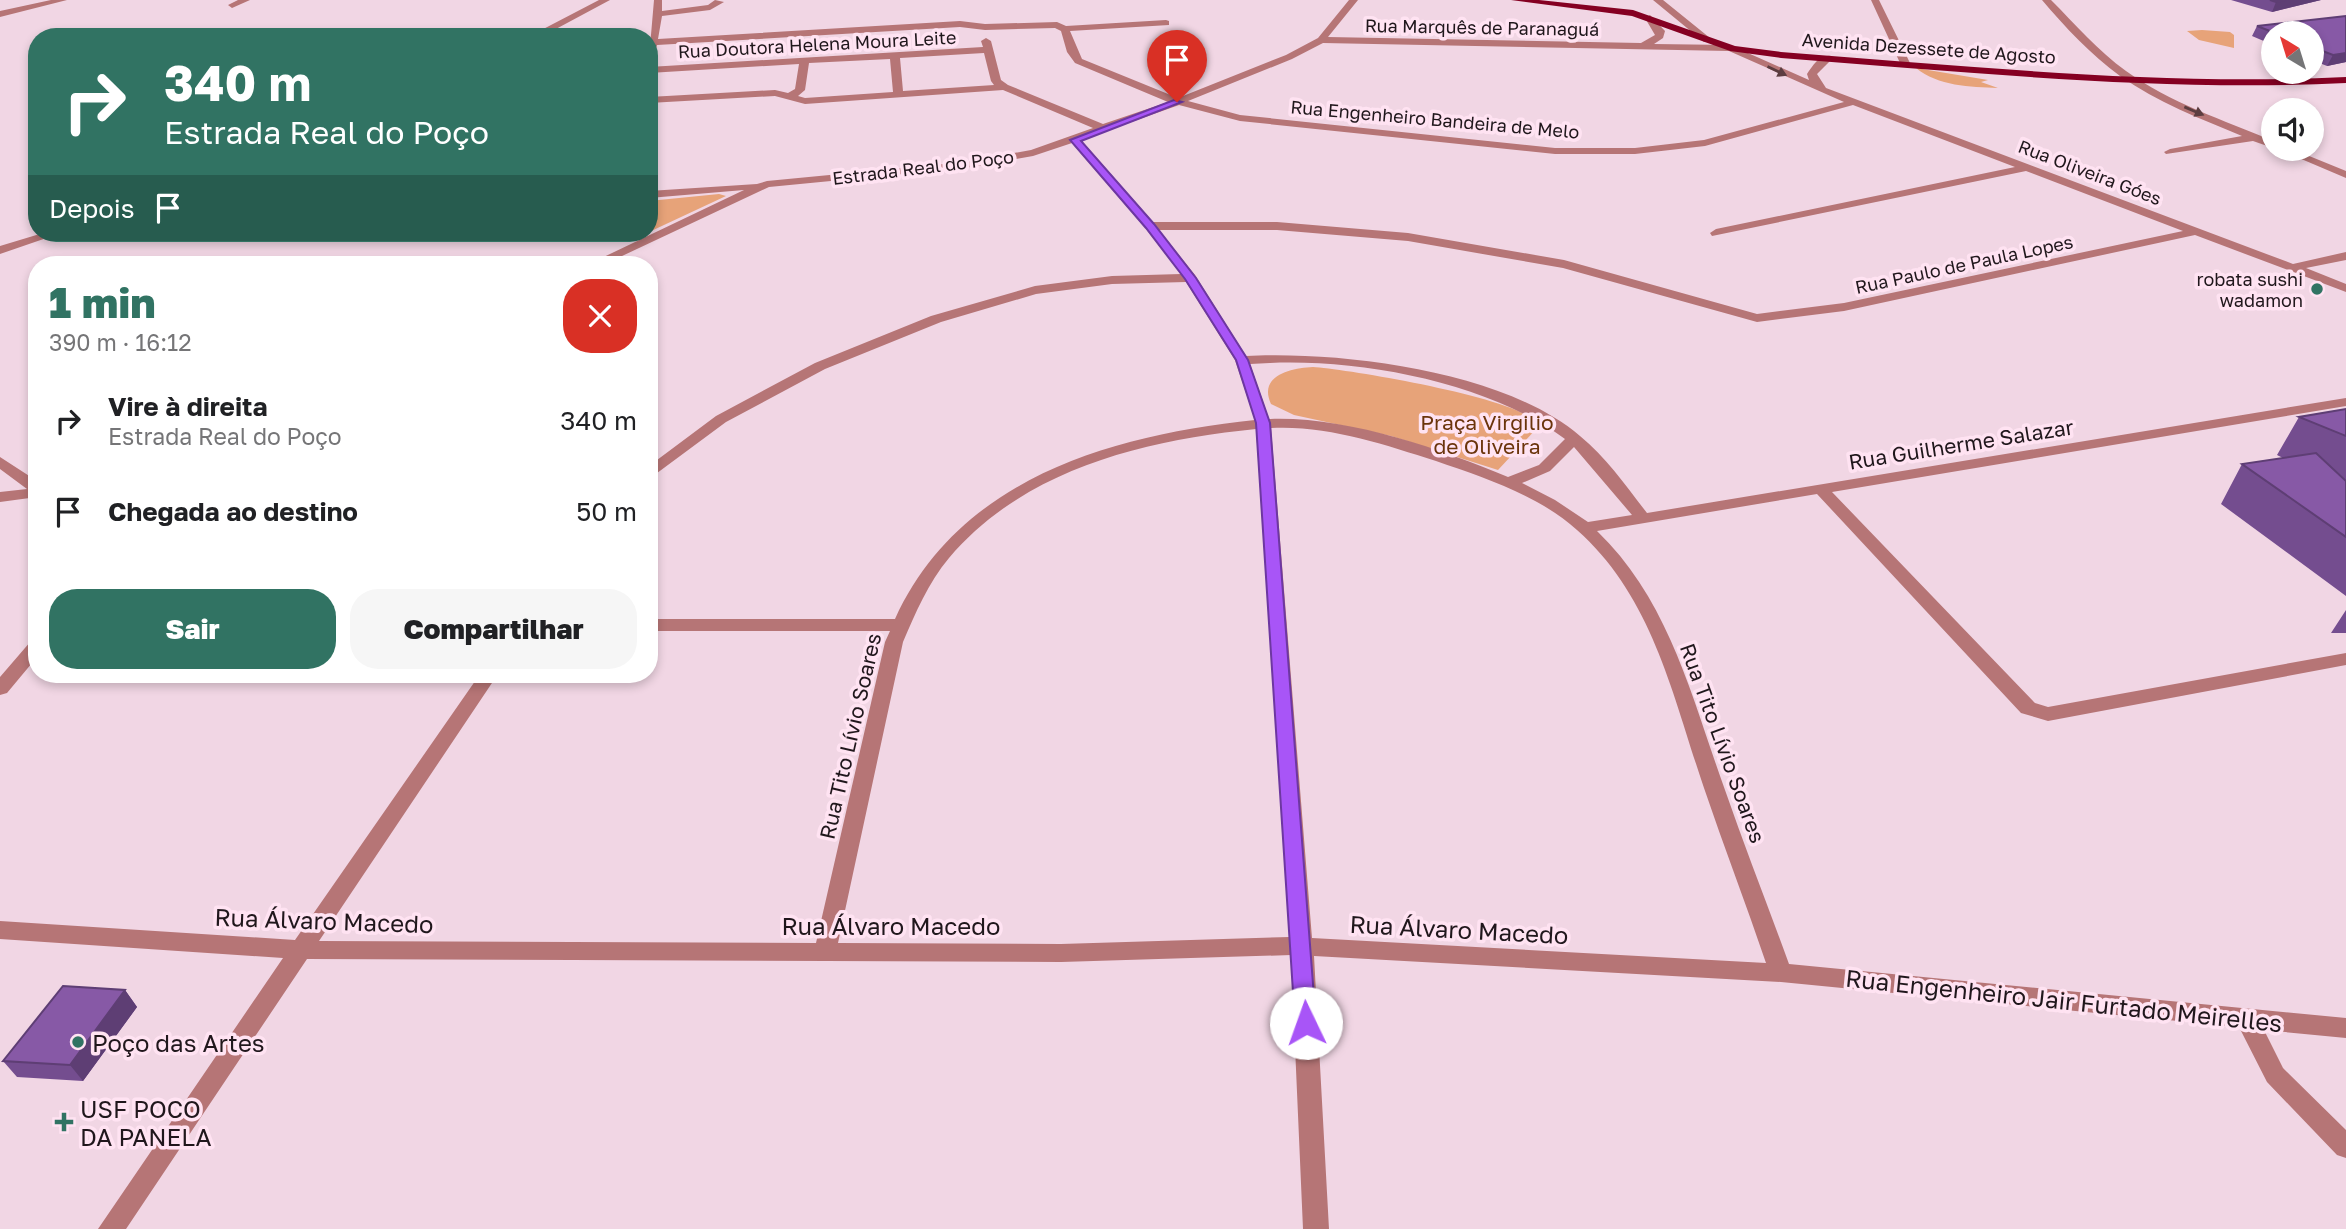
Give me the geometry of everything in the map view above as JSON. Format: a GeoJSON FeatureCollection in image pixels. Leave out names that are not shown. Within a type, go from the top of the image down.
{"type":"FeatureCollection","features":[{"type":"Feature","properties":{"kind":"main road","name":"Avenida Dezessete de Agosto"},"geometry":{"type":"LineString","coordinates":[[1516,0],[1614,10],[1650,18],[1732,48],[1828,58],[2133,81],[2260,84],[2346,80]]}},
{"type":"Feature","properties":{"kind":"street"},"geometry":{"type":"LineString","coordinates":[[0,14],[63,0]]}},
{"type":"Feature","properties":{"kind":"street"},"geometry":{"type":"LineString","coordinates":[[232,5],[246,0]]}},
{"type":"Feature","properties":{"kind":"street"},"geometry":{"type":"LineString","coordinates":[[551,28],[606,0]]}},
{"type":"Feature","properties":{"kind":"street"},"geometry":{"type":"LineString","coordinates":[[655,28],[658,0]]}},
{"type":"Feature","properties":{"kind":"street"},"geometry":{"type":"LineString","coordinates":[[657,14],[710,7],[719,0]]}},
{"type":"Feature","properties":{"kind":"street","name":"Estrada Real do Poço"},"geometry":{"type":"LineString","coordinates":[[658,234],[766,184],[987,162],[1032,153],[1075,140],[1289,57],[1321,40],[1354,0]]}},
{"type":"Feature","properties":{"kind":"street"},"geometry":{"type":"LineString","coordinates":[[1657,0],[1707,40]]}},
{"type":"Feature","properties":{"kind":"street"},"geometry":{"type":"LineString","coordinates":[[1875,0],[1905,63]]}},
{"type":"Feature","properties":{"kind":"street"},"geometry":{"type":"LineString","coordinates":[[2046,0],[2111,64],[2133,81],[2169,100],[2261,140]]}},
{"type":"Feature","properties":{"kind":"street"},"geometry":{"type":"LineString","coordinates":[[0,3],[18,10]]}},
{"type":"Feature","properties":{"kind":"street"},"geometry":{"type":"LineString","coordinates":[[1643,46],[1660,36],[1660,31],[1650,18]]}},
{"type":"Feature","properties":{"kind":"street"},"geometry":{"type":"LineString","coordinates":[[658,42],[960,24],[985,27],[1053,25],[1065,29],[1166,23]]}},
{"type":"Feature","properties":{"kind":"street"},"geometry":{"type":"LineString","coordinates":[[985,27],[987,50],[996,81],[1004,87],[1105,129]]}},
{"type":"Feature","properties":{"kind":"street","name":"Rua Engenheiro Bandeira de Melo"},"geometry":{"type":"LineString","coordinates":[[1065,29],[1072,52],[1078,61],[1177,102],[1240,118],[1555,151],[1635,150],[1705,143],[1854,102]]}},
{"type":"Feature","properties":{"kind":"street","name":"Rua Marquês de Paranaguá"},"geometry":{"type":"LineString","coordinates":[[1321,40],[1732,48]]}},
{"type":"Feature","properties":{"kind":"street","name":"Rua Oliveira Góes"},"geometry":{"type":"LineString","coordinates":[[1732,48],[1822,90],[2346,288]]}},
{"type":"Feature","properties":{"kind":"street","name":"Rua Doutora Helena Moura Leite"},"geometry":{"type":"LineString","coordinates":[[658,69],[987,50]]}},
{"type":"Feature","properties":{"kind":"street"},"geometry":{"type":"LineString","coordinates":[[895,55],[898,94]]}},
{"type":"Feature","properties":{"kind":"street"},"geometry":{"type":"LineString","coordinates":[[1822,90],[1812,74],[1817,66],[1828,58]]}},
{"type":"Feature","properties":{"kind":"street"},"geometry":{"type":"LineString","coordinates":[[791,96],[800,90],[804,61]]}},
{"type":"Feature","properties":{"kind":"street"},"geometry":{"type":"LineString","coordinates":[[658,100],[775,93],[806,101],[1004,87]]}},
{"type":"Feature","properties":{"kind":"street"},"geometry":{"type":"LineString","coordinates":[[2170,152],[2255,137]]}},
{"type":"Feature","properties":{"kind":"street"},"geometry":{"type":"LineString","coordinates":[[1075,140],[1150,226],[1190,278],[1242,360],[1263,423],[1302,946],[1317,1229]]}},
{"type":"Feature","properties":{"kind":"street"},"geometry":{"type":"LineString","coordinates":[[2312,161],[2346,175]]}},
{"type":"Feature","properties":{"kind":"street"},"geometry":{"type":"LineString","coordinates":[[1717,233],[2029,167]]}},
{"type":"Feature","properties":{"kind":"street"},"geometry":{"type":"LineString","coordinates":[[658,194],[766,184]]}},
{"type":"Feature","properties":{"kind":"street","name":"Rua Paulo de Paula Lopes"},"geometry":{"type":"LineString","coordinates":[[1150,226],[1277,226],[1408,237],[1564,264],[1737,313],[1776,317],[1844,307],[2198,231]]}},
{"type":"Feature","properties":{"kind":"street"},"geometry":{"type":"LineString","coordinates":[[0,250],[28,241]]}},
{"type":"Feature","properties":{"kind":"street"},"geometry":{"type":"LineString","coordinates":[[619,242],[621,251]]}},
{"type":"Feature","properties":{"kind":"street","name":"Estrada Real do Poço"},"geometry":{"type":"LineString","coordinates":[[611,256],[640,242]]}},
{"type":"Feature","properties":{"kind":"street"},"geometry":{"type":"LineString","coordinates":[[2294,267],[2346,256]]}},
{"type":"Feature","properties":{"kind":"street"},"geometry":{"type":"LineString","coordinates":[[658,467],[721,419],[820,366],[936,319],[1035,290],[1112,280],[1190,278]]}},
{"type":"Feature","properties":{"kind":"street"},"geometry":{"type":"LineString","coordinates":[[1242,360],[1316,359],[1450,383],[1506,401],[1550,421],[1573,438],[1614,481],[1643,519]]}},
{"type":"Feature","properties":{"kind":"street","name":"Rua Guilherme Salazar"},"geometry":{"type":"LineString","coordinates":[[1584,528],[2346,402]]}},
{"type":"Feature","properties":{"kind":"street","name":"Rua Tito Lívio Soares"},"geometry":{"type":"LineString","coordinates":[[825,950],[899,625],[913,596],[944,552],[977,519],[1077,461],[1167,436],[1263,423],[1307,425],[1393,443],[1506,483],[1565,513],[1614,559],[1659,632],[1686,694],[1719,804],[1781,973]]}},
{"type":"Feature","properties":{"kind":"street"},"geometry":{"type":"LineString","coordinates":[[1506,483],[1536,474],[1551,466],[1573,438]]}},
{"type":"Feature","properties":{"kind":"street"},"geometry":{"type":"LineString","coordinates":[[0,463],[28,483]]}},
{"type":"Feature","properties":{"kind":"street"},"geometry":{"type":"LineString","coordinates":[[1820,488],[2028,708],[2037,713],[2048,714],[2346,659]]}},
{"type":"Feature","properties":{"kind":"street"},"geometry":{"type":"LineString","coordinates":[[0,497],[28,492]]}},
{"type":"Feature","properties":{"kind":"street"},"geometry":{"type":"LineString","coordinates":[[658,625],[899,625]]}},
{"type":"Feature","properties":{"kind":"street"},"geometry":{"type":"LineString","coordinates":[[0,688],[28,655]]}},
{"type":"Feature","properties":{"kind":"street"},"geometry":{"type":"LineString","coordinates":[[111,1229],[483,683]]}},
{"type":"Feature","properties":{"kind":"street","name":"Rua Álvaro Macedo"},"geometry":{"type":"LineString","coordinates":[[0,930],[303,950],[1060,953],[1302,946],[1781,973]]}},
{"type":"Feature","properties":{"kind":"street","name":"Rua Engenheiro Jair Furtado Meirelles"},"geometry":{"type":"LineString","coordinates":[[1781,973],[2346,1028]]}},
{"type":"Feature","properties":{"kind":"street"},"geometry":{"type":"LineString","coordinates":[[2246,1018],[2275,1075],[2346,1147]]}},
{"type":"Feature","properties":{"kind":"green space"},"geometry":{"type":"Polygon","coordinates":[[[2187,31],[2230,32],[2234,35],[2234,48],[2199,40],[2187,31]]]}},
{"type":"Feature","properties":{"kind":"green space"},"geometry":{"type":"Polygon","coordinates":[[[1916,68],[1988,80],[1981,82],[1998,88],[1944,82],[1916,68]]]}},
{"type":"Feature","properties":{"kind":"green space"},"geometry":{"type":"Polygon","coordinates":[[[719,194],[726,196],[658,228],[658,200],[719,194]]]}},
{"type":"Feature","properties":{"kind":"green space","name":"Praça Virgilio de Oliveira"},"geometry":{"type":"Polygon","coordinates":[[[1313,367],[1397,379],[1472,396],[1528,416],[1539,426],[1498,470],[1391,436],[1294,415],[1271,404],[1269,387],[1278,375],[1313,367]]]}},
{"type":"Feature","properties":{"kind":"building"},"geometry":{"type":"Polygon","coordinates":[[[2346,16],[2346,53],[2333,55],[2324,52],[2324,21],[2302,21],[2346,16]]]}},
{"type":"Feature","properties":{"kind":"building"},"geometry":{"type":"Polygon","coordinates":[[[2346,409],[2346,436],[2299,417],[2346,409]]]}},
{"type":"Feature","properties":{"kind":"building"},"geometry":{"type":"Polygon","coordinates":[[[2316,453],[2346,481],[2346,537],[2242,464],[2316,453]]]}},
{"type":"Feature","properties":{"kind":"building"},"geometry":{"type":"Polygon","coordinates":[[[63,986],[125,990],[70,1065],[3,1061],[63,986]]]}},
{"type":"Feature","properties":{"kind":"place","name":"robata sushi wadamon"},"geometry":{"type":"Point","coordinates":[2317,289]}},
{"type":"Feature","properties":{"kind":"place","name":"Poço das Artes"},"geometry":{"type":"Point","coordinates":[78,1042]}},
{"type":"Feature","properties":{"kind":"place","name":"USF POCO DA PANELA"},"geometry":{"type":"Point","coordinates":[64,1122]}},
{"type":"Feature","properties":{"kind":"route"},"geometry":{"type":"LineString","coordinates":[[1177,102],[1075,140],[1150,226],[1190,278],[1242,360],[1263,423],[1306,1023]]}}]}
